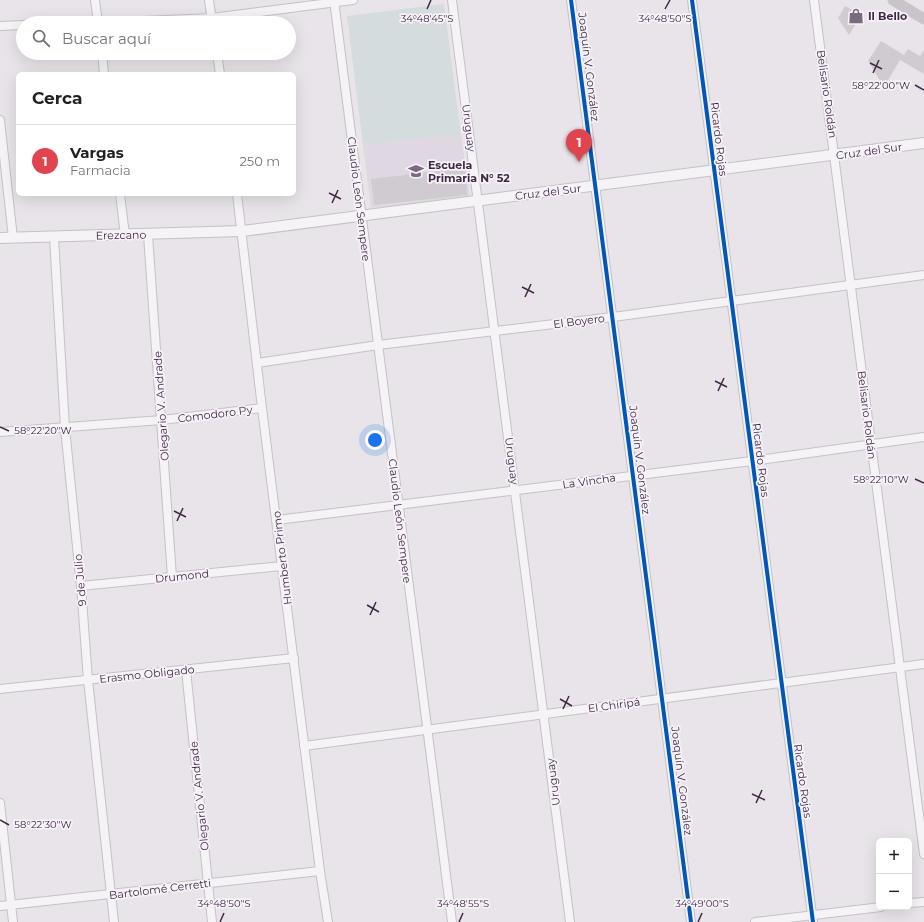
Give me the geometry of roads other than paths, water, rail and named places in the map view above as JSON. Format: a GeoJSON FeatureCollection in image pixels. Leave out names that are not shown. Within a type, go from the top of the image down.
{"type":"FeatureCollection","features":[{"type":"Feature","properties":{"kind":"main road"},"geometry":{"type":"LineString","coordinates":[[893,0],[924,18]]}},
{"type":"Feature","properties":{"kind":"street"},"geometry":{"type":"LineString","coordinates":[[95,0],[97,16]]}},
{"type":"Feature","properties":{"kind":"street"},"geometry":{"type":"LineString","coordinates":[[209,0],[211,16]]}},
{"type":"Feature","properties":{"kind":"street"},"geometry":{"type":"LineString","coordinates":[[238,16],[334,1],[353,0]]}},
{"type":"Feature","properties":{"kind":"street","name":"Uruguay"},"geometry":{"type":"LineString","coordinates":[[452,0],[496,331],[570,922]]}},
{"type":"Feature","properties":{"kind":"street","name":"Joaquín V. González"},"geometry":{"type":"LineString","coordinates":[[571,0],[691,922]]}},
{"type":"Feature","properties":{"kind":"street","name":"Ricardo Rojas"},"geometry":{"type":"LineString","coordinates":[[692,0],[813,919]]}},
{"type":"Feature","properties":{"kind":"street","name":"Belisario Roldán"},"geometry":{"type":"LineString","coordinates":[[814,0],[835,155],[898,667],[924,854]]}},
{"type":"Feature","properties":{"kind":"street","name":"Claudio León Sempere"},"geometry":{"type":"LineString","coordinates":[[334,1],[452,922]]}},
{"type":"Feature","properties":{"kind":"street"},"geometry":{"type":"LineString","coordinates":[[0,26],[16,25]]}},
{"type":"Feature","properties":{"kind":"street"},"geometry":{"type":"LineString","coordinates":[[103,60],[104,72]]}},
{"type":"Feature","properties":{"kind":"street"},"geometry":{"type":"LineString","coordinates":[[218,60],[220,72]]}},
{"type":"Feature","properties":{"kind":"street"},"geometry":{"type":"LineString","coordinates":[[0,120],[13,238]]}},
{"type":"Feature","properties":{"kind":"street","name":"Cruz del Sur"},"geometry":{"type":"LineString","coordinates":[[243,231],[924,143]]}},
{"type":"Feature","properties":{"kind":"street"},"geometry":{"type":"LineString","coordinates":[[120,196],[125,235]]}},
{"type":"Feature","properties":{"kind":"street","name":"Humberto Primo"},"geometry":{"type":"LineString","coordinates":[[237,196],[243,231],[262,408],[304,746],[328,922]]}},
{"type":"Feature","properties":{"kind":"street","name":"Erezcano"},"geometry":{"type":"LineString","coordinates":[[0,238],[148,235],[243,231]]}},
{"type":"Feature","properties":{"kind":"street","name":"Olegario V. Andrade"},"geometry":{"type":"LineString","coordinates":[[148,235],[172,577]]}},
{"type":"Feature","properties":{"kind":"street","name":"9 de Julio"},"geometry":{"type":"LineString","coordinates":[[54,237],[65,428],[81,586],[88,680],[114,922]]}},
{"type":"Feature","properties":{"kind":"street","name":"El Boyero"},"geometry":{"type":"LineString","coordinates":[[257,363],[378,345],[613,316],[924,274]]}},
{"type":"Feature","properties":{"kind":"street","name":"Comodoro Py"},"geometry":{"type":"LineString","coordinates":[[0,432],[162,420],[262,408]]}},
{"type":"Feature","properties":{"kind":"street","name":"La Vincha"},"geometry":{"type":"LineString","coordinates":[[277,520],[752,461],[924,437]]}},
{"type":"Feature","properties":{"kind":"street","name":"Drumond"},"geometry":{"type":"LineString","coordinates":[[81,586],[282,566]]}},
{"type":"Feature","properties":{"kind":"street","name":"Erasmo Obligado"},"geometry":{"type":"LineString","coordinates":[[0,689],[294,658]]}},
{"type":"Feature","properties":{"kind":"street","name":"El Chiripá"},"geometry":{"type":"LineString","coordinates":[[304,746],[924,664]]}},
{"type":"Feature","properties":{"kind":"street","name":"Olegario V. Andrade"},"geometry":{"type":"LineString","coordinates":[[186,670],[212,922]]}},
{"type":"Feature","properties":{"kind":"street"},"geometry":{"type":"LineString","coordinates":[[0,803],[13,922]]}},
{"type":"Feature","properties":{"kind":"street","name":"Bartolomé Cerretti"},"geometry":{"type":"LineString","coordinates":[[0,906],[320,871]]}},
{"type":"Feature","properties":{"kind":"street"},"geometry":{"type":"LineString","coordinates":[[912,904],[924,902]]}},
{"type":"Feature","properties":{"kind":"street"},"geometry":{"type":"LineString","coordinates":[[755,922],[813,919],[876,908]]}},
{"type":"Feature","properties":{"kind":"place","name":"Il Bello"},"geometry":{"type":"Point","coordinates":[856,16]}},
{"type":"Feature","properties":{"kind":"place","name":"Vargas"},"geometry":{"type":"Point","coordinates":[579,162]}},
{"type":"Feature","properties":{"kind":"place","name":"Escuela Primaria N° 52"},"geometry":{"type":"Point","coordinates":[416,171]}}]}
